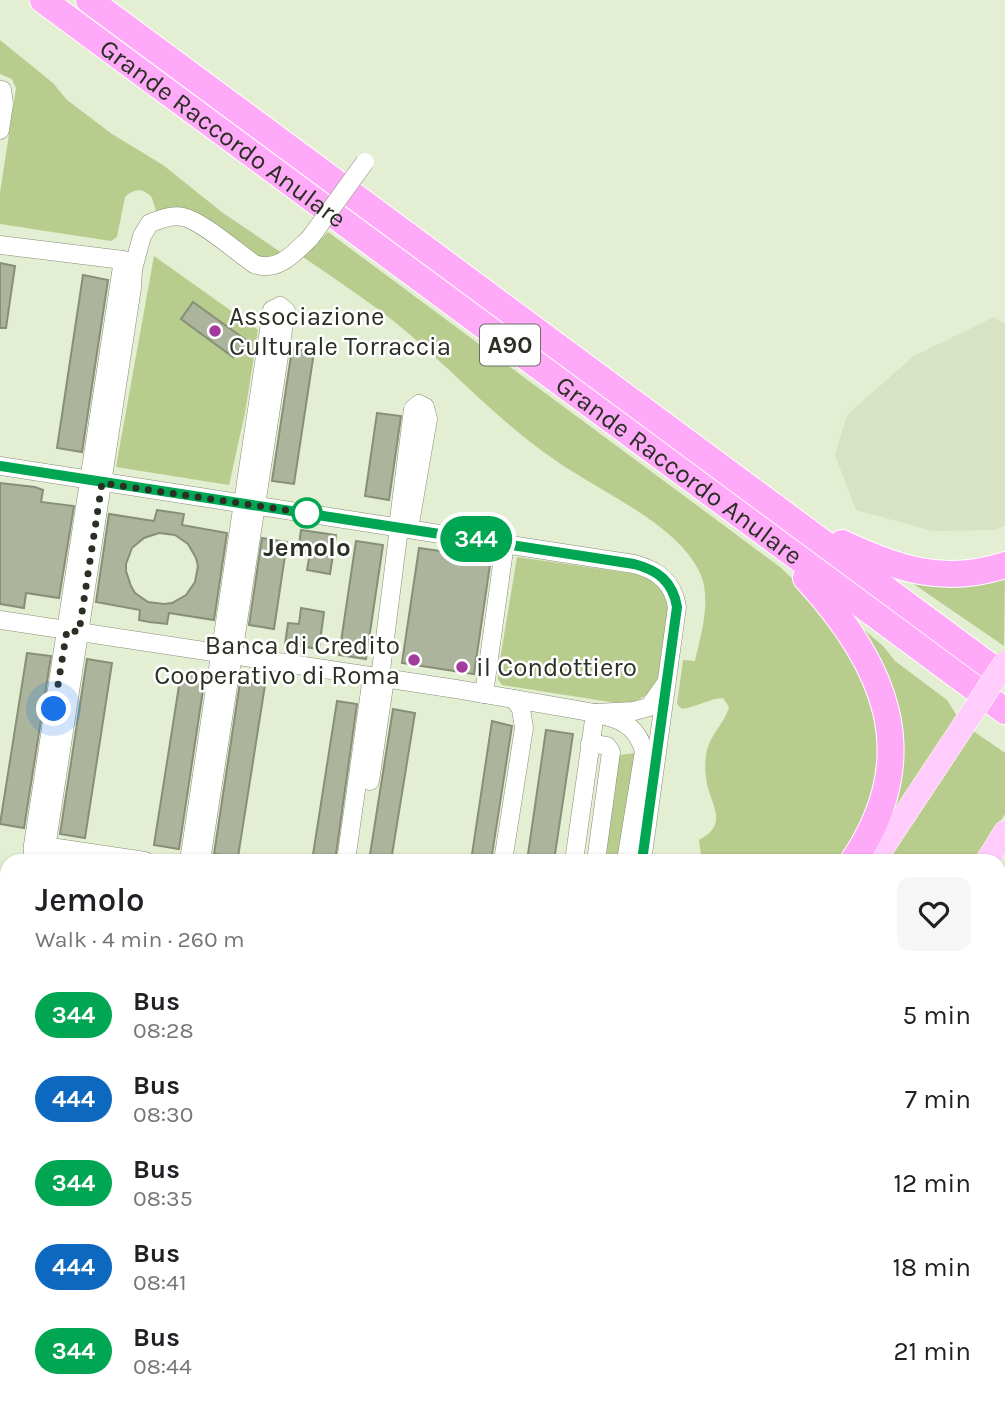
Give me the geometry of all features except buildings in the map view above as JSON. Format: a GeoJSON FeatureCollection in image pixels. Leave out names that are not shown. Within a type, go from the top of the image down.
{"type":"FeatureCollection","features":[{"type":"Feature","properties":{"kind":"highway","name":"Grande Raccordo Anulare"},"geometry":{"type":"LineString","coordinates":[[43,0],[991,700]]}},
{"type":"Feature","properties":{"kind":"highway","name":"Grande Raccordo Anulare"},"geometry":{"type":"LineString","coordinates":[[89,0],[790,519],[1002,671]]}},
{"type":"Feature","properties":{"kind":"highway"},"geometry":{"type":"LineString","coordinates":[[790,519],[907,570],[960,574],[1005,565]]}},
{"type":"Feature","properties":{"kind":"highway"},"geometry":{"type":"LineString","coordinates":[[750,522],[803,574],[827,602],[867,659],[880,685],[890,740],[888,787],[881,813],[864,854]]}},
{"type":"Feature","properties":{"kind":"main road"},"geometry":{"type":"LineString","coordinates":[[865,854],[1002,671]]}},
{"type":"Feature","properties":{"kind":"main road"},"geometry":{"type":"LineString","coordinates":[[991,854],[1005,832]]}},
{"type":"Feature","properties":{"kind":"street"},"geometry":{"type":"LineString","coordinates":[[0,90],[4,104],[0,130]]}},
{"type":"Feature","properties":{"kind":"street"},"geometry":{"type":"LineString","coordinates":[[42,854],[128,264],[150,223],[174,216],[196,223],[254,264],[270,267],[285,260],[310,238],[365,162]]}},
{"type":"Feature","properties":{"kind":"street"},"geometry":{"type":"LineString","coordinates":[[0,245],[128,264]]}},
{"type":"Feature","properties":{"kind":"street"},"geometry":{"type":"LineString","coordinates":[[189,854],[225,655],[248,505],[272,310],[280,306],[286,311],[248,505]]}},
{"type":"Feature","properties":{"kind":"street"},"geometry":{"type":"LineString","coordinates":[[347,854],[402,531],[413,409],[419,404],[425,407],[428,419],[402,531]]}},
{"type":"Feature","properties":{"kind":"street"},"geometry":{"type":"LineString","coordinates":[[0,466],[402,531],[505,543],[654,569],[669,585],[677,607],[643,854]]}},
{"type":"Feature","properties":{"kind":"street"},"geometry":{"type":"LineString","coordinates":[[484,694],[505,543]]}},
{"type":"Feature","properties":{"kind":"street"},"geometry":{"type":"LineString","coordinates":[[0,620],[484,694],[615,718],[632,727],[640,737],[644,751],[627,854]]}},
{"type":"Feature","properties":{"kind":"street"},"geometry":{"type":"LineString","coordinates":[[202,854],[225,655]]}},
{"type":"Feature","properties":{"kind":"street"},"geometry":{"type":"LineString","coordinates":[[359,854],[379,678]]}},
{"type":"Feature","properties":{"kind":"street"},"geometry":{"type":"LineString","coordinates":[[595,713],[634,711],[649,707],[667,682]]}},
{"type":"Feature","properties":{"kind":"street"},"geometry":{"type":"LineString","coordinates":[[504,854],[524,728],[521,709],[514,699]]}},
{"type":"Feature","properties":{"kind":"street"},"geometry":{"type":"LineString","coordinates":[[516,854],[534,729],[541,704]]}},
{"type":"Feature","properties":{"kind":"street"},"geometry":{"type":"LineString","coordinates":[[575,854],[595,713]]}},
{"type":"Feature","properties":{"kind":"street"},"geometry":{"type":"LineString","coordinates":[[590,743],[607,746],[611,752],[597,854]]}},
{"type":"Feature","properties":{"kind":"shaded area"},"geometry":{"type":"Polygon","coordinates":[[[994,317],[1005,324],[1005,526],[994,530],[933,531],[856,510],[835,455],[847,415],[914,356],[994,317]]]}},
{"type":"Feature","properties":{"kind":"green space"},"geometry":{"type":"Polygon","coordinates":[[[0,40],[53,83],[67,100],[112,134],[163,165],[223,213],[282,253],[264,259],[157,214],[152,198],[139,190],[125,197],[117,237],[111,241],[0,224],[0,193],[16,88],[12,79],[0,74],[0,40]]]}},
{"type":"Feature","properties":{"kind":"green space"},"geometry":{"type":"Polygon","coordinates":[[[328,232],[780,567],[819,604],[842,631],[878,708],[878,785],[847,854],[701,854],[699,840],[709,834],[716,820],[706,778],[707,749],[729,707],[723,698],[682,709],[677,704],[683,660],[695,661],[705,605],[700,573],[689,555],[655,523],[532,444],[386,315],[303,257],[328,232]]]}},
{"type":"Feature","properties":{"kind":"green space"},"geometry":{"type":"Polygon","coordinates":[[[154,256],[258,330],[245,413],[229,485],[116,467],[154,256]]]}},
{"type":"Feature","properties":{"kind":"green space"},"geometry":{"type":"Polygon","coordinates":[[[517,557],[636,574],[657,586],[667,602],[668,621],[659,675],[644,697],[623,704],[502,685],[498,672],[517,557]]]}},
{"type":"Feature","properties":{"kind":"green space"},"geometry":{"type":"Polygon","coordinates":[[[1005,570],[1004,646],[899,574],[1005,570]]]}},
{"type":"Feature","properties":{"kind":"green space"},"geometry":{"type":"Polygon","coordinates":[[[855,622],[883,646],[895,661],[947,700],[957,716],[888,826],[893,787],[855,622]]]}},
{"type":"Feature","properties":{"kind":"green space"},"geometry":{"type":"Polygon","coordinates":[[[969,728],[1005,753],[1005,814],[979,854],[886,854],[969,728]]]}},
{"type":"Feature","properties":{"kind":"green space"},"geometry":{"type":"Polygon","coordinates":[[[635,753],[620,854],[604,854],[619,755],[635,753]]]}},
{"type":"Feature","properties":{"kind":"bus line","name":"344"},"geometry":{"type":"LineString","coordinates":[[0,466],[505,543],[654,569],[669,585],[677,607],[643,854]]}},
{"type":"Feature","properties":{"kind":"place","name":"Associazione Culturale Torraccia"},"geometry":{"type":"Point","coordinates":[215,331]}},
{"type":"Feature","properties":{"kind":"place","name":"Jemolo"},"geometry":{"type":"Point","coordinates":[307,513]}},
{"type":"Feature","properties":{"kind":"place","name":"Banca di Credito Cooperativo di Roma"},"geometry":{"type":"Point","coordinates":[414,660]}},
{"type":"Feature","properties":{"kind":"place","name":"il Condottiero"},"geometry":{"type":"Point","coordinates":[462,667]}},
{"type":"Feature","properties":{"kind":"route"},"geometry":{"type":"LineString","coordinates":[[54,709],[67,630],[79,632],[102,483],[320,515],[307,513]]}}]}
